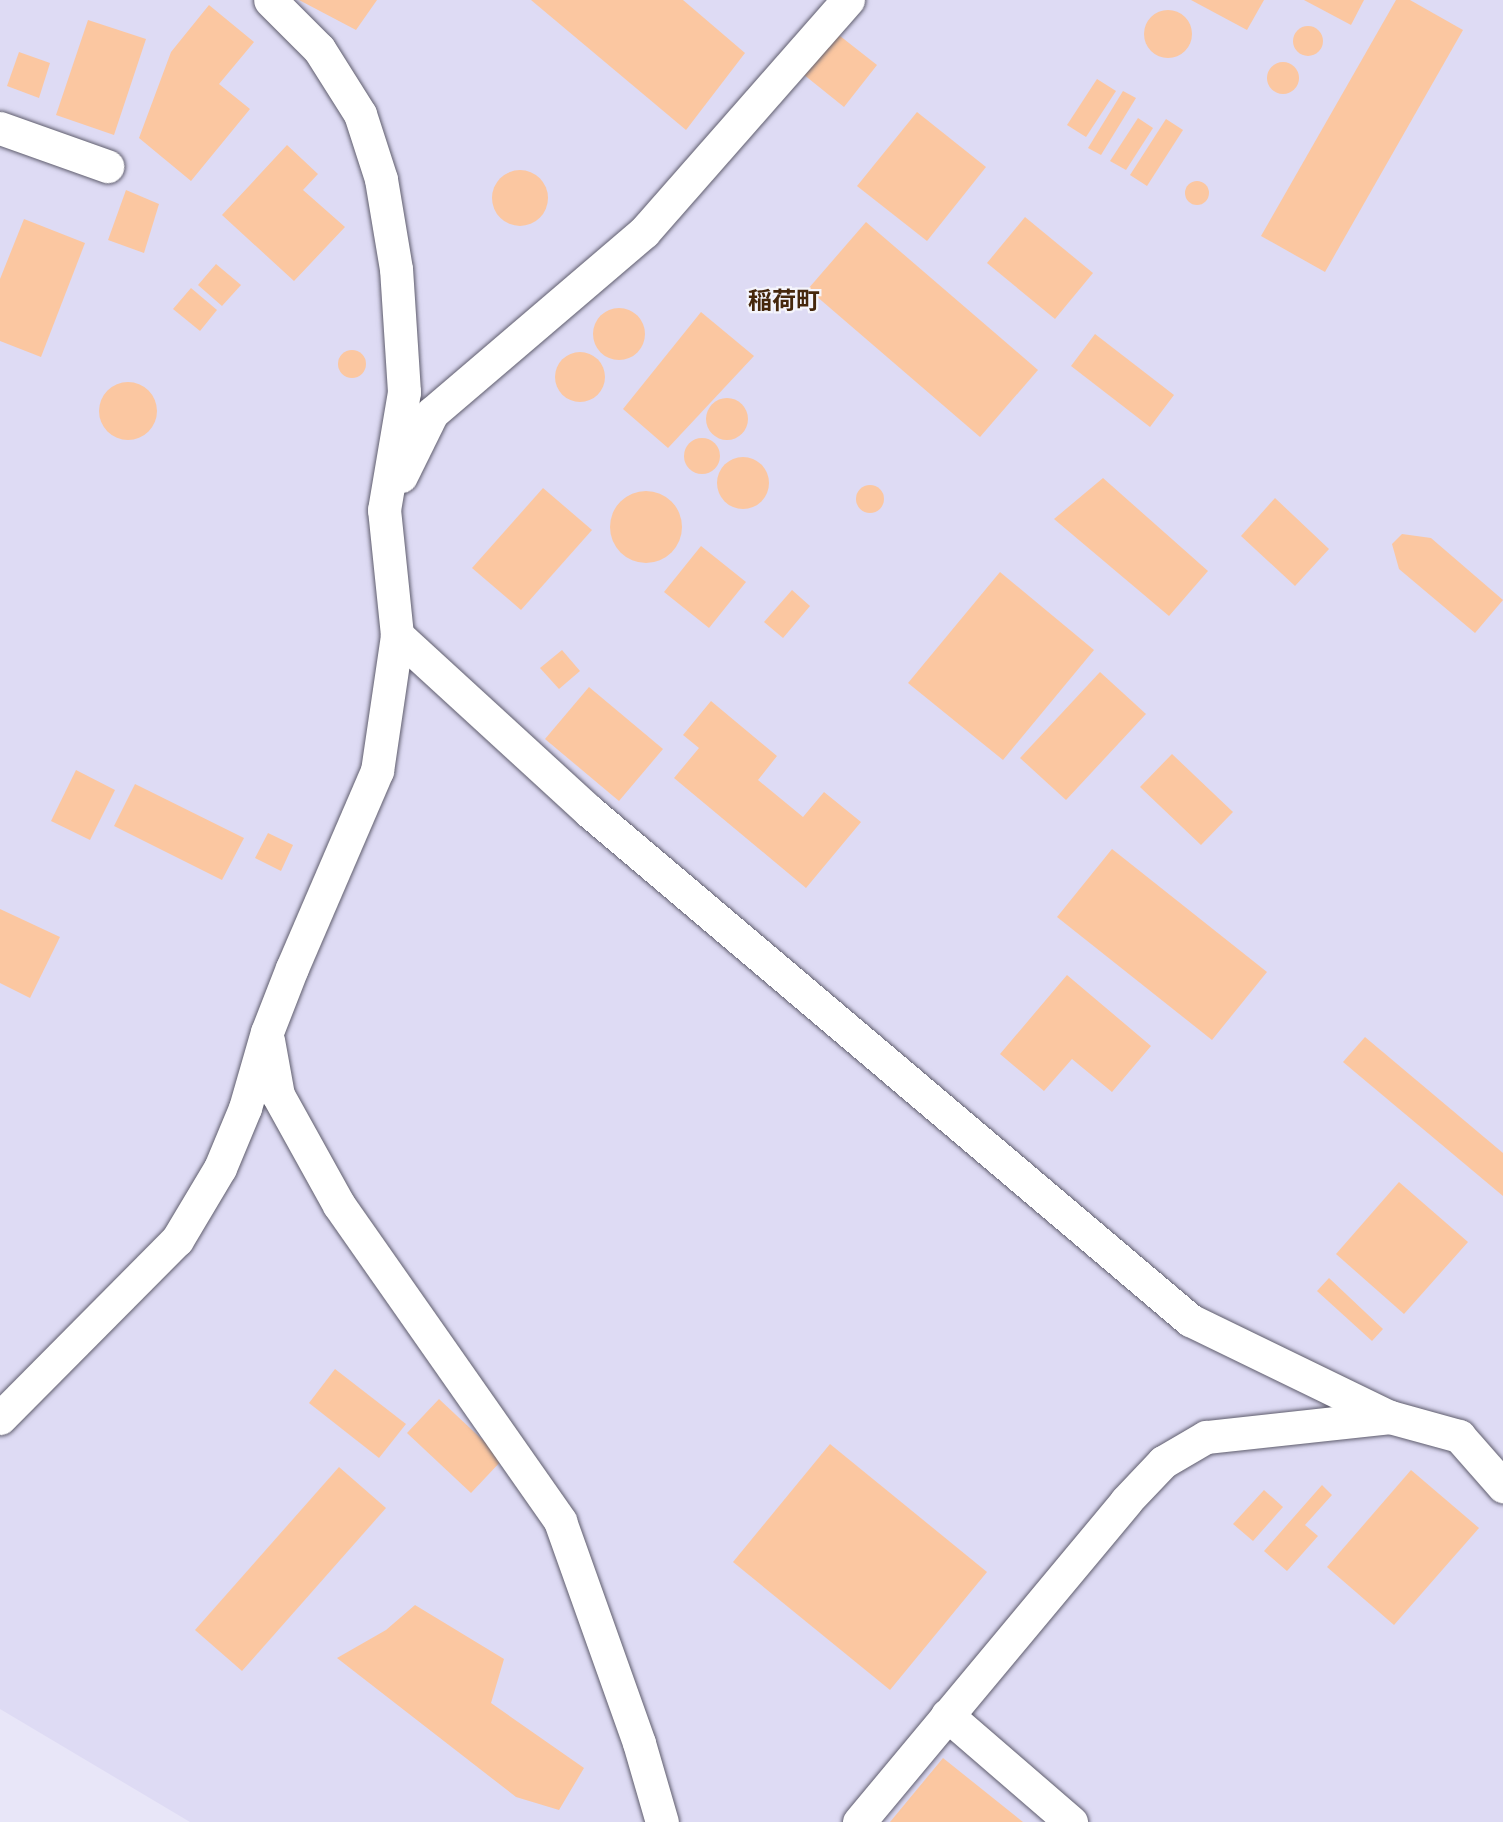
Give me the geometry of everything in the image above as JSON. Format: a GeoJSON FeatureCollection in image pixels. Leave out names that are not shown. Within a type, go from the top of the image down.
{"type":"FeatureCollection","features":[{"type":"Feature","properties":{"kind":"lane"},"geometry":{"type":"LineString","coordinates":[[0,1418],[177,1240],[220,1168],[245,1108],[267,1032],[376,771],[397,635],[384,510],[405,392],[396,269],[381,179],[360,114],[319,49],[270,0]]}},
{"type":"Feature","properties":{"kind":"lane"},"geometry":{"type":"LineString","coordinates":[[384,510],[432,413],[644,232],[837,12]]}},
{"type":"Feature","properties":{"kind":"lane"},"geometry":{"type":"LineString","coordinates":[[0,128],[107,166]]}},
{"type":"Feature","properties":{"kind":"lane"},"geometry":{"type":"LineString","coordinates":[[397,635],[598,819],[1190,1320],[1390,1417],[1460,1436],[1503,1486]]}},
{"type":"Feature","properties":{"kind":"lane"},"geometry":{"type":"LineString","coordinates":[[267,1032],[278,1095],[339,1205],[560,1521],[635,1733],[662,1822]]}},
{"type":"Feature","properties":{"kind":"lane"},"geometry":{"type":"LineString","coordinates":[[859,1822],[1126,1501],[1163,1462],[1206,1437],[1390,1417]]}},
{"type":"Feature","properties":{"kind":"lane"},"geometry":{"type":"LineString","coordinates":[[947,1714],[1071,1822]]}},
{"type":"Feature","properties":{"kind":"shaded area"},"geometry":{"type":"Polygon","coordinates":[[[0,0],[1503,0],[1503,1822],[190,1822],[0,1709],[0,0]]]}},
{"type":"Feature","properties":{"kind":"building"},"geometry":{"type":"Polygon","coordinates":[[[299,0],[377,0],[356,30],[299,0]]]}},
{"type":"Feature","properties":{"kind":"building"},"geometry":{"type":"Polygon","coordinates":[[[531,0],[683,0],[745,53],[686,130],[531,0]]]}},
{"type":"Feature","properties":{"kind":"building"},"geometry":{"type":"Polygon","coordinates":[[[1191,0],[1264,0],[1247,30],[1191,0]]]}},
{"type":"Feature","properties":{"kind":"building"},"geometry":{"type":"Polygon","coordinates":[[[1304,0],[1364,0],[1351,25],[1304,0]]]}},
{"type":"Feature","properties":{"kind":"building"},"geometry":{"type":"Polygon","coordinates":[[[1396,0],[1410,0],[1463,30],[1325,272],[1261,236],[1396,0]]]}},
{"type":"Feature","properties":{"kind":"building"},"geometry":{"type":"Polygon","coordinates":[[[209,5],[254,42],[219,84],[250,109],[191,181],[139,138],[171,52],[209,5]]]}},
{"type":"Feature","properties":{"kind":"building"},"geometry":{"type":"Polygon","coordinates":[[[1168,10],[1185,17],[1192,34],[1185,51],[1168,58],[1151,51],[1144,34],[1151,17],[1168,10]]]}},
{"type":"Feature","properties":{"kind":"building"},"geometry":{"type":"Polygon","coordinates":[[[88,20],[146,39],[114,135],[56,115],[88,20]]]}},
{"type":"Feature","properties":{"kind":"building"},"geometry":{"type":"Polygon","coordinates":[[[826,25],[877,65],[844,107],[793,66],[826,25]]]}},
{"type":"Feature","properties":{"kind":"building"},"geometry":{"type":"Polygon","coordinates":[[[1308,26],[1319,30],[1323,41],[1319,52],[1308,56],[1297,52],[1293,41],[1297,30],[1308,26]]]}},
{"type":"Feature","properties":{"kind":"building"},"geometry":{"type":"Polygon","coordinates":[[[19,52],[50,63],[39,98],[7,86],[19,52]]]}},
{"type":"Feature","properties":{"kind":"building"},"geometry":{"type":"Polygon","coordinates":[[[1283,62],[1294,67],[1299,78],[1294,89],[1283,94],[1272,89],[1267,78],[1272,67],[1283,62]]]}},
{"type":"Feature","properties":{"kind":"building"},"geometry":{"type":"Polygon","coordinates":[[[1097,79],[1116,91],[1086,137],[1067,125],[1097,79]]]}},
{"type":"Feature","properties":{"kind":"building"},"geometry":{"type":"Polygon","coordinates":[[[1123,91],[1136,98],[1101,155],[1088,148],[1123,91]]]}},
{"type":"Feature","properties":{"kind":"building"},"geometry":{"type":"Polygon","coordinates":[[[917,112],[986,167],[927,241],[857,186],[917,112]]]}},
{"type":"Feature","properties":{"kind":"building"},"geometry":{"type":"Polygon","coordinates":[[[1138,118],[1153,128],[1126,170],[1110,161],[1138,118]]]}},
{"type":"Feature","properties":{"kind":"building"},"geometry":{"type":"Polygon","coordinates":[[[1166,119],[1183,130],[1147,186],[1130,175],[1166,119]]]}},
{"type":"Feature","properties":{"kind":"building"},"geometry":{"type":"Polygon","coordinates":[[[287,145],[318,174],[303,190],[345,227],[294,281],[222,215],[287,145]]]}},
{"type":"Feature","properties":{"kind":"building"},"geometry":{"type":"Polygon","coordinates":[[[515,170],[525,170],[540,178],[546,187],[548,198],[546,209],[540,218],[525,226],[515,226],[504,221],[497,214],[492,203],[492,193],[497,182],[504,175],[515,170]]]}},
{"type":"Feature","properties":{"kind":"building"},"geometry":{"type":"Polygon","coordinates":[[[1197,181],[1206,184],[1209,193],[1206,202],[1197,205],[1188,202],[1185,193],[1188,184],[1197,181]]]}},
{"type":"Feature","properties":{"kind":"building"},"geometry":{"type":"Polygon","coordinates":[[[126,190],[159,204],[144,253],[108,240],[126,190]]]}},
{"type":"Feature","properties":{"kind":"building"},"geometry":{"type":"Polygon","coordinates":[[[1025,217],[1093,273],[1055,319],[987,263],[1025,217]]]}},
{"type":"Feature","properties":{"kind":"building"},"geometry":{"type":"Polygon","coordinates":[[[24,219],[85,243],[41,357],[0,341],[0,279],[24,219]]]}},
{"type":"Feature","properties":{"kind":"building"},"geometry":{"type":"Polygon","coordinates":[[[866,222],[1038,370],[980,437],[808,289],[866,222]]]}},
{"type":"Feature","properties":{"kind":"building"},"geometry":{"type":"Polygon","coordinates":[[[216,264],[241,285],[222,306],[198,285],[216,264]]]}},
{"type":"Feature","properties":{"kind":"building"},"geometry":{"type":"Polygon","coordinates":[[[191,288],[217,310],[200,331],[173,309],[191,288]]]}},
{"type":"Feature","properties":{"kind":"building"},"geometry":{"type":"Polygon","coordinates":[[[614,308],[624,308],[638,315],[645,334],[638,353],[624,360],[614,360],[604,356],[597,349],[593,339],[593,329],[597,319],[604,312],[614,308]]]}},
{"type":"Feature","properties":{"kind":"building"},"geometry":{"type":"Polygon","coordinates":[[[701,312],[754,356],[668,448],[623,409],[701,312]]]}},
{"type":"Feature","properties":{"kind":"building"},"geometry":{"type":"Polygon","coordinates":[[[1095,334],[1174,395],[1150,427],[1071,366],[1095,334]]]}},
{"type":"Feature","properties":{"kind":"building"},"geometry":{"type":"Polygon","coordinates":[[[352,350],[362,354],[366,364],[362,374],[352,378],[342,374],[338,364],[342,354],[352,350]]]}},
{"type":"Feature","properties":{"kind":"building"},"geometry":{"type":"Polygon","coordinates":[[[580,352],[589,354],[600,363],[605,377],[603,386],[594,397],[580,402],[571,400],[560,391],[555,377],[557,368],[566,357],[580,352]]]}},
{"type":"Feature","properties":{"kind":"building"},"geometry":{"type":"Polygon","coordinates":[[[128,382],[139,384],[152,395],[157,411],[155,422],[144,435],[128,440],[117,438],[104,427],[99,411],[101,400],[112,387],[128,382]]]}},
{"type":"Feature","properties":{"kind":"building"},"geometry":{"type":"Polygon","coordinates":[[[727,398],[742,404],[748,419],[742,434],[727,440],[712,434],[706,419],[712,404],[727,398]]]}},
{"type":"Feature","properties":{"kind":"building"},"geometry":{"type":"Polygon","coordinates":[[[702,438],[715,443],[720,456],[715,469],[702,474],[689,469],[684,456],[689,443],[702,438]]]}},
{"type":"Feature","properties":{"kind":"building"},"geometry":{"type":"Polygon","coordinates":[[[738,457],[748,457],[757,461],[765,469],[769,483],[765,497],[757,505],[748,509],[738,509],[729,505],[721,497],[717,488],[717,478],[721,469],[729,461],[738,457]]]}},
{"type":"Feature","properties":{"kind":"building"},"geometry":{"type":"Polygon","coordinates":[[[1103,478],[1208,571],[1169,616],[1054,519],[1103,478]]]}},
{"type":"Feature","properties":{"kind":"building"},"geometry":{"type":"Polygon","coordinates":[[[870,485],[880,489],[884,499],[880,509],[870,513],[860,509],[856,499],[860,489],[870,485]]]}},
{"type":"Feature","properties":{"kind":"building"},"geometry":{"type":"Polygon","coordinates":[[[543,488],[592,530],[521,610],[472,568],[543,488]]]}},
{"type":"Feature","properties":{"kind":"building"},"geometry":{"type":"Polygon","coordinates":[[[646,491],[666,497],[676,507],[682,527],[676,547],[666,557],[646,563],[626,557],[616,547],[610,527],[616,507],[626,497],[646,491]]]}},
{"type":"Feature","properties":{"kind":"building"},"geometry":{"type":"Polygon","coordinates":[[[1275,498],[1329,549],[1295,586],[1241,536],[1275,498]]]}},
{"type":"Feature","properties":{"kind":"building"},"geometry":{"type":"Polygon","coordinates":[[[1402,534],[1431,538],[1503,600],[1475,633],[1399,569],[1392,544],[1402,534]]]}},
{"type":"Feature","properties":{"kind":"building"},"geometry":{"type":"Polygon","coordinates":[[[701,546],[746,582],[709,628],[664,592],[701,546]]]}},
{"type":"Feature","properties":{"kind":"building"},"geometry":{"type":"Polygon","coordinates":[[[1000,572],[1094,650],[1003,760],[908,683],[1000,572]]]}},
{"type":"Feature","properties":{"kind":"building"},"geometry":{"type":"Polygon","coordinates":[[[792,590],[810,606],[783,638],[764,622],[792,590]]]}},
{"type":"Feature","properties":{"kind":"building"},"geometry":{"type":"Polygon","coordinates":[[[562,650],[580,671],[559,689],[540,668],[562,650]]]}},
{"type":"Feature","properties":{"kind":"building"},"geometry":{"type":"Polygon","coordinates":[[[1100,672],[1146,714],[1066,800],[1020,758],[1100,672]]]}},
{"type":"Feature","properties":{"kind":"building"},"geometry":{"type":"Polygon","coordinates":[[[589,687],[663,749],[619,801],[545,739],[589,687]]]}},
{"type":"Feature","properties":{"kind":"building"},"geometry":{"type":"Polygon","coordinates":[[[711,701],[777,756],[758,780],[803,817],[824,792],[861,822],[806,888],[674,778],[699,748],[683,735],[711,701]]]}},
{"type":"Feature","properties":{"kind":"building"},"geometry":{"type":"Polygon","coordinates":[[[1172,754],[1233,812],[1201,845],[1140,787],[1172,754]]]}},
{"type":"Feature","properties":{"kind":"building"},"geometry":{"type":"Polygon","coordinates":[[[76,770],[115,790],[90,840],[51,821],[76,770]]]}},
{"type":"Feature","properties":{"kind":"building"},"geometry":{"type":"Polygon","coordinates":[[[135,784],[244,838],[222,880],[114,826],[135,784]]]}},
{"type":"Feature","properties":{"kind":"building"},"geometry":{"type":"Polygon","coordinates":[[[268,833],[293,845],[281,871],[255,858],[268,833]]]}},
{"type":"Feature","properties":{"kind":"building"},"geometry":{"type":"Polygon","coordinates":[[[1112,849],[1267,972],[1212,1040],[1057,917],[1112,849]]]}},
{"type":"Feature","properties":{"kind":"building"},"geometry":{"type":"Polygon","coordinates":[[[0,909],[60,937],[30,998],[0,983],[0,909]]]}},
{"type":"Feature","properties":{"kind":"building"},"geometry":{"type":"Polygon","coordinates":[[[1067,975],[1151,1046],[1112,1092],[1072,1059],[1044,1091],[1000,1054],[1067,975]]]}},
{"type":"Feature","properties":{"kind":"building"},"geometry":{"type":"Polygon","coordinates":[[[1365,1037],[1503,1153],[1503,1196],[1343,1062],[1365,1037]]]}},
{"type":"Feature","properties":{"kind":"building"},"geometry":{"type":"Polygon","coordinates":[[[1399,1182],[1468,1242],[1404,1314],[1336,1254],[1399,1182]]]}},
{"type":"Feature","properties":{"kind":"building"},"geometry":{"type":"Polygon","coordinates":[[[1329,1278],[1383,1329],[1372,1341],[1317,1291],[1329,1278]]]}},
{"type":"Feature","properties":{"kind":"building"},"geometry":{"type":"Polygon","coordinates":[[[335,1369],[406,1424],[379,1458],[309,1403],[335,1369]]]}},
{"type":"Feature","properties":{"kind":"building"},"geometry":{"type":"Polygon","coordinates":[[[439,1399],[503,1459],[471,1493],[407,1433],[439,1399]]]}},
{"type":"Feature","properties":{"kind":"building"},"geometry":{"type":"Polygon","coordinates":[[[830,1444],[987,1572],[890,1690],[733,1562],[830,1444]]]}},
{"type":"Feature","properties":{"kind":"building"},"geometry":{"type":"Polygon","coordinates":[[[339,1467],[386,1508],[242,1671],[195,1630],[339,1467]]]}},
{"type":"Feature","properties":{"kind":"building"},"geometry":{"type":"Polygon","coordinates":[[[1411,1470],[1479,1528],[1394,1625],[1327,1567],[1411,1470]]]}},
{"type":"Feature","properties":{"kind":"building"},"geometry":{"type":"Polygon","coordinates":[[[1322,1485],[1332,1495],[1305,1525],[1318,1536],[1287,1571],[1264,1551],[1322,1485]]]}},
{"type":"Feature","properties":{"kind":"building"},"geometry":{"type":"Polygon","coordinates":[[[1264,1490],[1283,1507],[1253,1541],[1233,1524],[1264,1490]]]}},
{"type":"Feature","properties":{"kind":"building"},"geometry":{"type":"Polygon","coordinates":[[[415,1605],[504,1659],[491,1703],[584,1768],[559,1810],[516,1797],[337,1658],[386,1630],[415,1605]]]}},
{"type":"Feature","properties":{"kind":"building"},"geometry":{"type":"Polygon","coordinates":[[[943,1758],[1023,1822],[890,1822],[943,1758]]]}},
{"type":"Feature","properties":{"kind":"district","name":"稲荷町"},"geometry":{"type":"Point","coordinates":[784,302]}}]}
